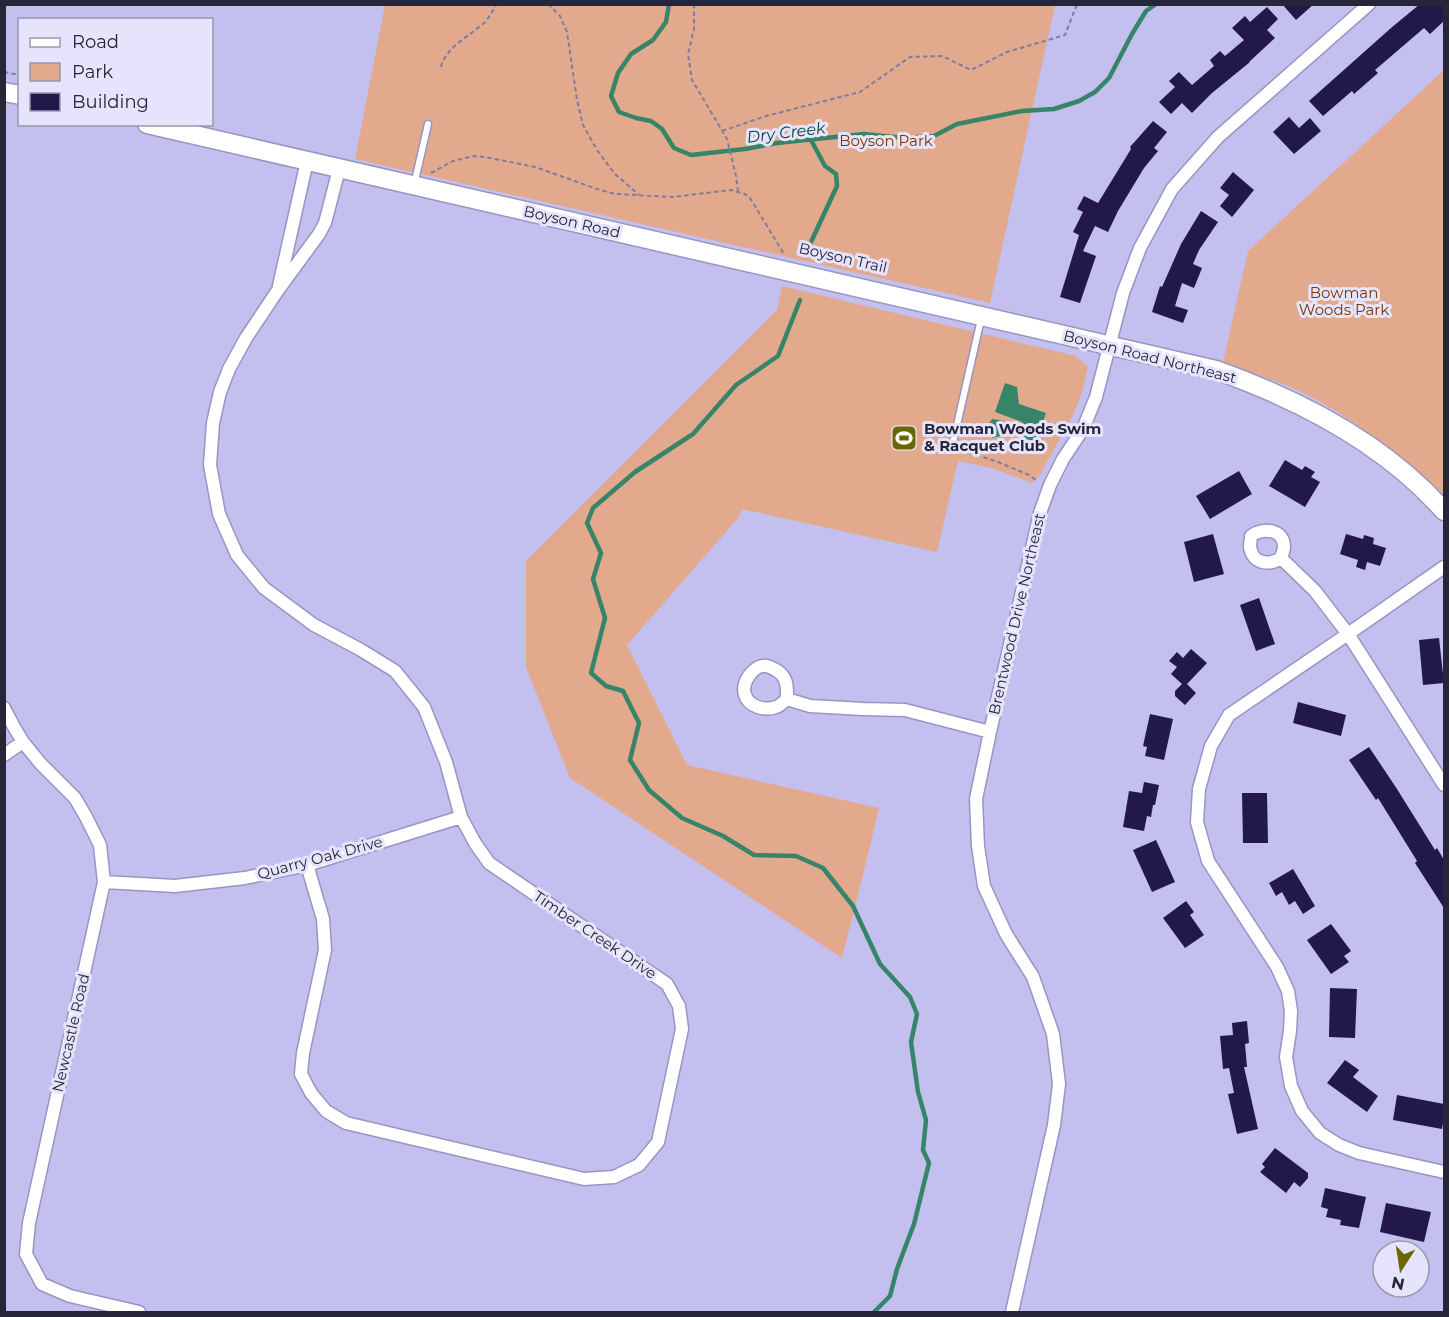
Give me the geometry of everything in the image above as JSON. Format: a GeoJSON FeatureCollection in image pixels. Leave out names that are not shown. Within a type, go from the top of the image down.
{"type":"FeatureCollection","features":[{"type":"Feature","properties":{"kind":"street","name":"Brentwood Drive Northeast"},"geometry":{"type":"LineString","coordinates":[[1012,1312],[1054,1125],[1059,1084],[1053,1034],[1033,977],[1006,934],[984,886],[978,846],[976,799],[1040,513],[1063,459],[1083,429],[1096,396],[1123,293],[1140,248],[1172,189],[1218,136],[1369,4]]}},
{"type":"Feature","properties":{"kind":"street","name":"Boyson Road"},"geometry":{"type":"LineString","coordinates":[[156,126],[989,317]]}},
{"type":"Feature","properties":{"kind":"street","name":"Timber Creek Drive"},"geometry":{"type":"LineString","coordinates":[[278,290],[307,161]]}},
{"type":"Feature","properties":{"kind":"street","name":"Timber Creek Drive"},"geometry":{"type":"LineString","coordinates":[[307,865],[323,919],[325,950],[303,1053],[301,1074],[311,1093],[326,1111],[346,1123],[584,1179],[614,1177],[639,1165],[658,1142],[682,1029],[680,1006],[667,984],[489,863],[461,817],[446,762],[424,707],[395,671],[314,625],[264,588],[237,555],[219,514],[210,465],[213,423],[220,392],[229,369],[246,339],[325,223],[339,169]]}},
{"type":"Feature","properties":{"kind":"street","name":"Boyson Road Northeast"},"geometry":{"type":"LineString","coordinates":[[989,317],[1216,370],[1253,383],[1290,399],[1363,441],[1399,468],[1444,511]]}},
{"type":"Feature","properties":{"kind":"street"},"geometry":{"type":"LineString","coordinates":[[1281,558],[1315,591],[1348,634],[1444,786]]}},
{"type":"Feature","properties":{"kind":"street"},"geometry":{"type":"LineString","coordinates":[[1444,567],[1229,714],[1211,746],[1199,789],[1197,822],[1208,861],[1277,967],[1288,991],[1291,1011],[1286,1056],[1291,1086],[1302,1111],[1320,1133],[1338,1145],[1359,1153],[1444,1172]]}},
{"type":"Feature","properties":{"kind":"street"},"geometry":{"type":"LineString","coordinates":[[787,699],[810,706],[905,710],[990,732]]}},
{"type":"Feature","properties":{"kind":"street","name":"Newcastle Road"},"geometry":{"type":"LineString","coordinates":[[4,708],[23,742],[75,798],[86,817],[100,845],[104,882],[28,1223],[26,1254],[42,1284],[69,1296],[139,1312]]}},
{"type":"Feature","properties":{"kind":"street"},"geometry":{"type":"LineString","coordinates":[[4,755],[23,742]]}},
{"type":"Feature","properties":{"kind":"street","name":"Quarry Oak Drive"},"geometry":{"type":"LineString","coordinates":[[104,882],[175,886],[245,878],[307,865],[461,817]]}},
{"type":"Feature","properties":{"kind":"lane"},"geometry":{"type":"LineString","coordinates":[[414,186],[428,124]]}},
{"type":"Feature","properties":{"kind":"lane"},"geometry":{"type":"LineString","coordinates":[[952,447],[989,317]]}},
{"type":"Feature","properties":{"kind":"path"},"geometry":{"type":"LineString","coordinates":[[441,66],[443,60],[455,46],[486,20],[497,4]]}},
{"type":"Feature","properties":{"kind":"path"},"geometry":{"type":"LineString","coordinates":[[548,4],[560,16],[567,32],[577,100],[584,125],[597,150],[614,172],[639,195],[679,196],[738,191],[727,139],[695,86],[689,67],[688,54],[694,29],[694,4]]}},
{"type":"Feature","properties":{"kind":"path"},"geometry":{"type":"LineString","coordinates":[[722,131],[766,116],[860,92],[910,57],[942,56],[970,70],[1007,52],[1065,35],[1077,4]]}},
{"type":"Feature","properties":{"kind":"path","name":"Boyson Trail"},"geometry":{"type":"LineString","coordinates":[[738,191],[750,198],[782,254],[788,256]]}},
{"type":"Feature","properties":{"kind":"path"},"geometry":{"type":"LineString","coordinates":[[952,447],[1029,475],[1048,491]]}},
{"type":"Feature","properties":{"kind":"green space","name":"Boyson Park"},"geometry":{"type":"Polygon","coordinates":[[[385,5],[1055,5],[990,303],[355,159],[385,5]]]}},
{"type":"Feature","properties":{"kind":"green space","name":"Bowman Woods Park"},"geometry":{"type":"Polygon","coordinates":[[[1444,70],[1444,495],[1394,452],[1339,413],[1292,388],[1223,363],[1248,251],[1444,70]]]}},
{"type":"Feature","properties":{"kind":"green space"},"geometry":{"type":"Polygon","coordinates":[[[782,286],[1076,356],[1088,367],[1082,393],[1073,415],[1040,475],[1032,483],[995,469],[958,461],[937,552],[742,509],[739,517],[627,645],[687,765],[879,808],[842,958],[570,778],[526,667],[526,561],[777,310],[782,286]]]}},
{"type":"Feature","properties":{"kind":"shaded area"},"geometry":{"type":"Polygon","coordinates":[[[1005,383],[1017,387],[1019,404],[1046,413],[1036,442],[1024,438],[1023,430],[993,438],[990,435],[988,425],[992,419],[1023,424],[995,412],[1005,383]]]}},
{"type":"Feature","properties":{"kind":"building"},"geometry":{"type":"Polygon","coordinates":[[[1282,4],[1314,4],[1296,20],[1282,4]]]}},
{"type":"Feature","properties":{"kind":"building"},"geometry":{"type":"Polygon","coordinates":[[[1420,4],[1444,4],[1444,21],[1430,34],[1424,28],[1375,70],[1378,73],[1354,94],[1352,91],[1323,116],[1309,101],[1420,4]]]}},
{"type":"Feature","properties":{"kind":"building"},"geometry":{"type":"Polygon","coordinates":[[[1267,7],[1278,19],[1267,30],[1275,38],[1250,62],[1212,93],[1192,113],[1182,103],[1171,114],[1159,102],[1175,87],[1169,81],[1179,72],[1192,85],[1214,66],[1210,60],[1220,51],[1225,56],[1244,40],[1232,28],[1245,16],[1250,22],[1267,7]]]}},
{"type":"Feature","properties":{"kind":"building"},"geometry":{"type":"Polygon","coordinates":[[[1289,117],[1299,128],[1310,118],[1321,131],[1294,154],[1273,132],[1289,117]]]}},
{"type":"Feature","properties":{"kind":"building"},"geometry":{"type":"Polygon","coordinates":[[[1153,121],[1167,132],[1154,148],[1158,151],[1144,168],[1108,232],[1095,226],[1083,251],[1096,256],[1080,303],[1060,297],[1079,235],[1073,232],[1083,212],[1077,209],[1084,196],[1098,203],[1131,149],[1130,147],[1153,121]]]}},
{"type":"Feature","properties":{"kind":"building"},"geometry":{"type":"Polygon","coordinates":[[[1233,172],[1254,190],[1232,217],[1220,206],[1229,195],[1220,188],[1233,172]]]}},
{"type":"Feature","properties":{"kind":"building"},"geometry":{"type":"Polygon","coordinates":[[[1201,211],[1218,222],[1199,250],[1193,264],[1202,268],[1194,288],[1182,283],[1175,306],[1188,310],[1183,323],[1152,312],[1160,286],[1162,287],[1181,244],[1201,211]]]}},
{"type":"Feature","properties":{"kind":"building"},"geometry":{"type":"Polygon","coordinates":[[[1285,460],[1302,470],[1305,466],[1315,472],[1311,477],[1320,482],[1305,507],[1269,486],[1285,460]]]}},
{"type":"Feature","properties":{"kind":"building"},"geometry":{"type":"Polygon","coordinates":[[[1239,471],[1252,494],[1210,519],[1196,496],[1239,471]]]}},
{"type":"Feature","properties":{"kind":"building"},"geometry":{"type":"Polygon","coordinates":[[[1213,534],[1224,574],[1194,582],[1184,542],[1213,534]]]}},
{"type":"Feature","properties":{"kind":"building"},"geometry":{"type":"Polygon","coordinates":[[[1346,534],[1363,539],[1364,535],[1374,538],[1373,544],[1386,548],[1380,566],[1367,562],[1365,570],[1356,567],[1358,560],[1340,554],[1346,534]]]}},
{"type":"Feature","properties":{"kind":"building"},"geometry":{"type":"Polygon","coordinates":[[[1259,598],[1275,644],[1256,651],[1240,605],[1259,598]]]}},
{"type":"Feature","properties":{"kind":"building"},"geometry":{"type":"Polygon","coordinates":[[[1439,638],[1444,683],[1423,685],[1419,640],[1439,638]]]}},
{"type":"Feature","properties":{"kind":"building"},"geometry":{"type":"Polygon","coordinates":[[[1191,649],[1207,663],[1187,684],[1196,693],[1185,705],[1175,696],[1175,691],[1182,684],[1171,674],[1177,667],[1169,661],[1177,652],[1183,658],[1191,649]]]}},
{"type":"Feature","properties":{"kind":"building"},"geometry":{"type":"Polygon","coordinates":[[[1298,702],[1346,715],[1341,736],[1293,723],[1298,702]]]}},
{"type":"Feature","properties":{"kind":"building"},"geometry":{"type":"Polygon","coordinates":[[[1150,714],[1173,719],[1164,760],[1145,756],[1147,747],[1143,746],[1150,714]]]}},
{"type":"Feature","properties":{"kind":"building"},"geometry":{"type":"Polygon","coordinates":[[[1369,747],[1435,850],[1437,848],[1444,860],[1444,908],[1378,798],[1376,800],[1349,760],[1369,747]]]}},
{"type":"Feature","properties":{"kind":"building"},"geometry":{"type":"Polygon","coordinates":[[[1144,782],[1159,785],[1151,817],[1147,816],[1144,831],[1123,827],[1129,791],[1142,793],[1144,782]]]}},
{"type":"Feature","properties":{"kind":"building"},"geometry":{"type":"Polygon","coordinates":[[[1242,793],[1267,793],[1268,843],[1243,843],[1242,793]]]}},
{"type":"Feature","properties":{"kind":"building"},"geometry":{"type":"Polygon","coordinates":[[[1156,840],[1175,882],[1152,892],[1133,850],[1156,840]]]}},
{"type":"Feature","properties":{"kind":"building"},"geometry":{"type":"Polygon","coordinates":[[[1293,869],[1315,906],[1303,914],[1295,901],[1289,905],[1282,892],[1276,896],[1269,883],[1293,869]]]}},
{"type":"Feature","properties":{"kind":"building"},"geometry":{"type":"Polygon","coordinates":[[[1186,901],[1194,912],[1190,915],[1204,935],[1185,948],[1163,918],[1186,901]]]}},
{"type":"Feature","properties":{"kind":"building"},"geometry":{"type":"Polygon","coordinates":[[[1331,924],[1351,951],[1344,956],[1349,962],[1331,974],[1307,940],[1331,924]]]}},
{"type":"Feature","properties":{"kind":"building"},"geometry":{"type":"Polygon","coordinates":[[[1330,988],[1357,989],[1355,1038],[1329,1037],[1330,988]]]}},
{"type":"Feature","properties":{"kind":"building"},"geometry":{"type":"Polygon","coordinates":[[[1247,1021],[1249,1043],[1245,1044],[1247,1067],[1244,1067],[1258,1129],[1237,1134],[1228,1094],[1234,1093],[1229,1068],[1223,1069],[1220,1036],[1233,1035],[1232,1023],[1247,1021]]]}},
{"type":"Feature","properties":{"kind":"building"},"geometry":{"type":"Polygon","coordinates":[[[1345,1060],[1359,1070],[1353,1077],[1378,1096],[1367,1112],[1327,1083],[1345,1060]]]}},
{"type":"Feature","properties":{"kind":"building"},"geometry":{"type":"Polygon","coordinates":[[[1397,1095],[1444,1104],[1442,1129],[1393,1120],[1397,1095]]]}},
{"type":"Feature","properties":{"kind":"building"},"geometry":{"type":"Polygon","coordinates":[[[1275,1148],[1308,1173],[1308,1178],[1300,1187],[1294,1182],[1286,1193],[1260,1172],[1265,1167],[1262,1164],[1275,1148]]]}},
{"type":"Feature","properties":{"kind":"building"},"geometry":{"type":"Polygon","coordinates":[[[1325,1188],[1366,1197],[1359,1228],[1340,1225],[1341,1220],[1326,1217],[1328,1209],[1321,1207],[1325,1188]]]}},
{"type":"Feature","properties":{"kind":"building"},"geometry":{"type":"Polygon","coordinates":[[[1386,1203],[1431,1212],[1425,1239],[1411,1239],[1380,1232],[1386,1203]]]}},
{"type":"Feature","properties":{"kind":"waterway","name":"Dry Creek"},"geometry":{"type":"LineString","coordinates":[[669,4],[666,22],[653,40],[631,54],[618,73],[611,96],[619,112],[651,121],[662,129],[674,148],[691,155],[864,134],[904,138],[934,136],[957,124],[1022,111],[1054,109],[1079,101],[1095,92],[1109,78],[1146,11],[1156,4]]}},
{"type":"Feature","properties":{"kind":"waterway"},"geometry":{"type":"LineString","coordinates":[[811,140],[825,166],[836,174],[837,186],[811,242]]}},
{"type":"Feature","properties":{"kind":"waterway"},"geometry":{"type":"LineString","coordinates":[[800,300],[778,356],[736,385],[693,434],[635,472],[593,508],[587,523],[601,553],[593,579],[605,618],[591,673],[606,686],[623,691],[639,723],[630,760],[649,790],[682,818],[723,836],[754,855],[796,856],[823,868],[853,906],[880,964],[910,997],[917,1014],[911,1042],[918,1092],[926,1120],[923,1150],[929,1163],[914,1224],[897,1269],[890,1296],[874,1312]]}},
{"type":"Feature","properties":{"kind":"place","name":"Bowman Woods Swim & Racquet Club"},"geometry":{"type":"Point","coordinates":[904,438]}}]}
